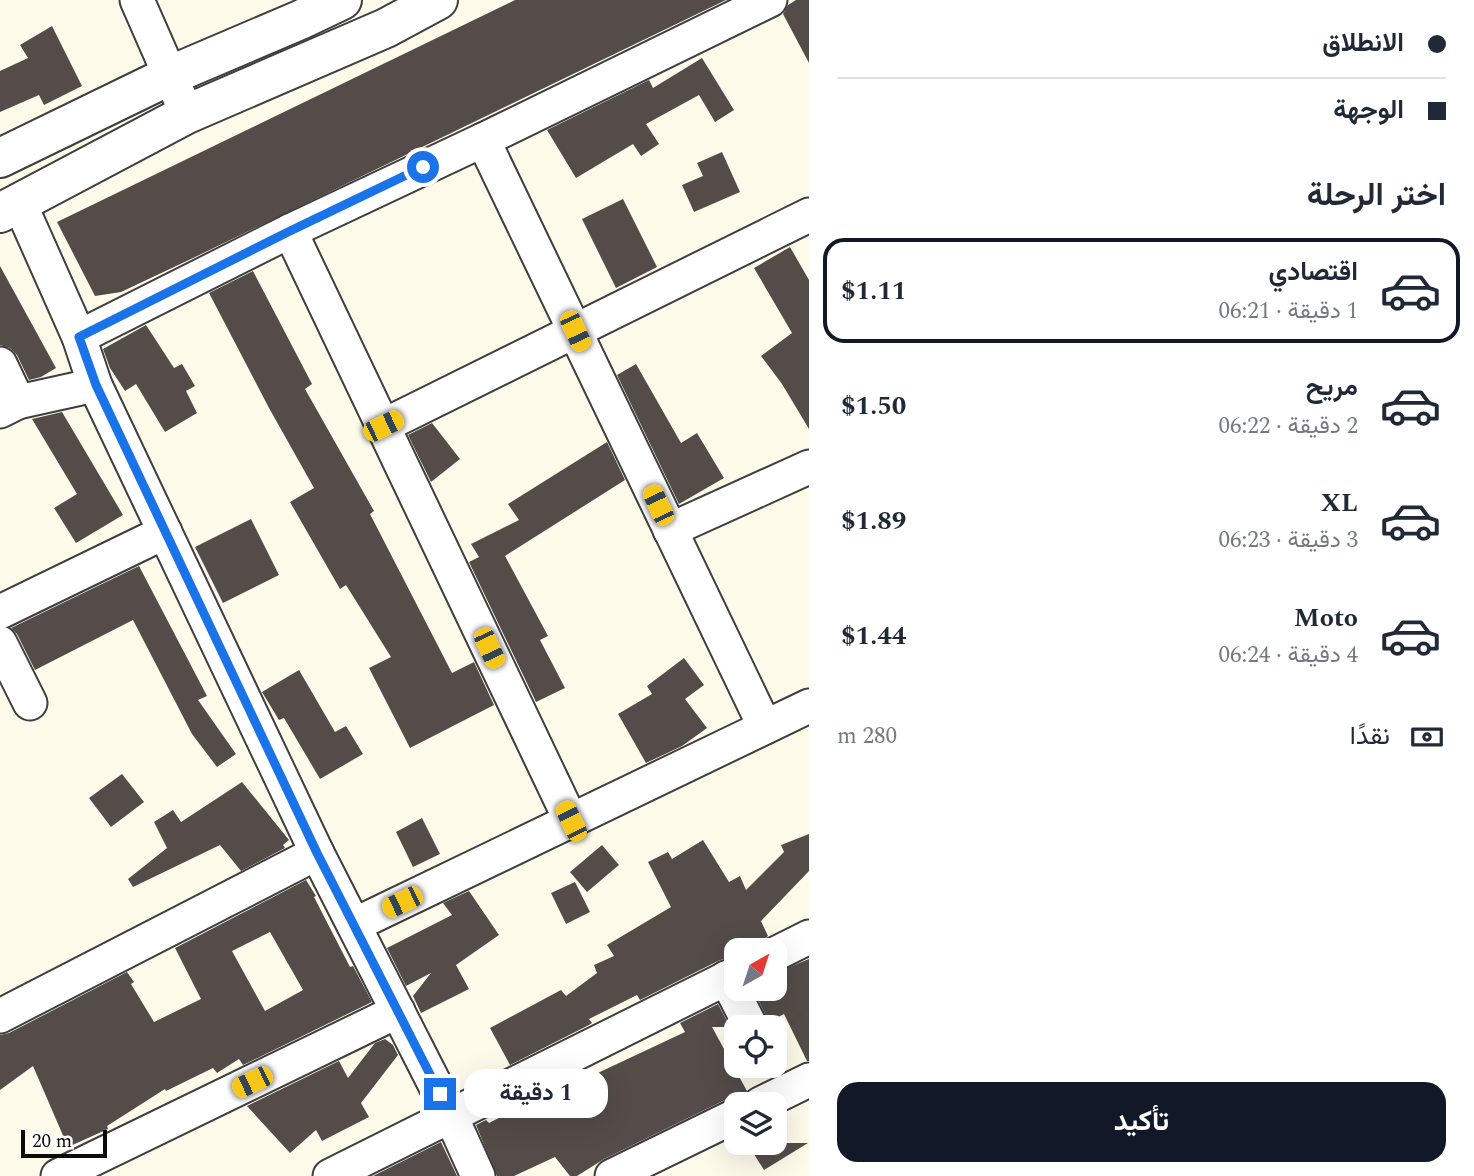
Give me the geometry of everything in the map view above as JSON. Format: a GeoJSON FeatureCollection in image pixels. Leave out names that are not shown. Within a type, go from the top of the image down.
{"type":"FeatureCollection","features":[{"type":"Feature","properties":{"kind":"street"},"geometry":{"type":"LineString","coordinates":[[137,0],[187,114]]}},
{"type":"Feature","properties":{"kind":"street"},"geometry":{"type":"LineString","coordinates":[[0,158],[172,75],[296,10],[342,0]]}},
{"type":"Feature","properties":{"kind":"street"},"geometry":{"type":"LineString","coordinates":[[438,0],[386,28],[187,114],[10,207],[79,337],[96,385],[317,853],[450,1114],[478,1176]]}},
{"type":"Feature","properties":{"kind":"street"},"geometry":{"type":"LineString","coordinates":[[79,337],[290,231],[770,0]]}},
{"type":"Feature","properties":{"kind":"street"},"geometry":{"type":"LineString","coordinates":[[482,140],[765,727]]}},
{"type":"Feature","properties":{"kind":"street"},"geometry":{"type":"LineString","coordinates":[[383,426],[809,215]]}},
{"type":"Feature","properties":{"kind":"street"},"geometry":{"type":"LineString","coordinates":[[290,231],[571,821]]}},
{"type":"Feature","properties":{"kind":"street"},"geometry":{"type":"LineString","coordinates":[[0,364],[9,407],[96,385]]}},
{"type":"Feature","properties":{"kind":"street"},"geometry":{"type":"LineString","coordinates":[[670,530],[809,467]]}},
{"type":"Feature","properties":{"kind":"street"},"geometry":{"type":"LineString","coordinates":[[0,612],[165,532]]}},
{"type":"Feature","properties":{"kind":"street"},"geometry":{"type":"LineString","coordinates":[[0,643],[30,703]]}},
{"type":"Feature","properties":{"kind":"street"},"geometry":{"type":"LineString","coordinates":[[354,925],[809,706]]}},
{"type":"Feature","properties":{"kind":"street"},"geometry":{"type":"LineString","coordinates":[[0,1016],[317,853]]}},
{"type":"Feature","properties":{"kind":"street"},"geometry":{"type":"LineString","coordinates":[[788,948],[809,937]]}},
{"type":"Feature","properties":{"kind":"street"},"geometry":{"type":"LineString","coordinates":[[330,1176],[724,978]]}},
{"type":"Feature","properties":{"kind":"street"},"geometry":{"type":"LineString","coordinates":[[58,1176],[398,1011]]}},
{"type":"Feature","properties":{"kind":"street"},"geometry":{"type":"LineString","coordinates":[[612,1176],[724,1121]]}},
{"type":"Feature","properties":{"kind":"building"},"geometry":{"type":"Polygon","coordinates":[[[515,0],[726,0],[121,292],[95,296],[57,222],[515,0]]]}},
{"type":"Feature","properties":{"kind":"building"},"geometry":{"type":"Polygon","coordinates":[[[796,0],[809,0],[809,63],[783,14],[788,5],[796,0]]]}},
{"type":"Feature","properties":{"kind":"building"},"geometry":{"type":"Polygon","coordinates":[[[52,26],[82,86],[44,105],[39,95],[0,112],[0,71],[28,58],[20,45],[52,26]]]}},
{"type":"Feature","properties":{"kind":"building"},"geometry":{"type":"Polygon","coordinates":[[[702,58],[734,110],[715,122],[699,95],[646,124],[659,144],[641,156],[633,144],[576,178],[547,130],[649,80],[653,88],[702,58]]]}},
{"type":"Feature","properties":{"kind":"building"},"geometry":{"type":"Polygon","coordinates":[[[722,152],[740,192],[694,212],[682,185],[703,176],[697,163],[722,152]]]}},
{"type":"Feature","properties":{"kind":"building"},"geometry":{"type":"Polygon","coordinates":[[[623,199],[657,267],[616,288],[582,219],[623,199]]]}},
{"type":"Feature","properties":{"kind":"building"},"geometry":{"type":"Polygon","coordinates":[[[790,247],[809,280],[809,429],[782,384],[761,356],[792,333],[754,268],[790,247]]]}},
{"type":"Feature","properties":{"kind":"building"},"geometry":{"type":"Polygon","coordinates":[[[0,266],[56,368],[41,377],[29,380],[17,355],[10,348],[0,345],[0,266]]]}},
{"type":"Feature","properties":{"kind":"building"},"geometry":{"type":"Polygon","coordinates":[[[253,271],[312,384],[305,389],[374,511],[370,514],[452,673],[474,662],[494,705],[410,748],[369,668],[391,657],[346,585],[340,589],[290,502],[314,488],[209,293],[253,271]]]}},
{"type":"Feature","properties":{"kind":"building"},"geometry":{"type":"Polygon","coordinates":[[[146,325],[174,368],[182,364],[195,386],[186,391],[197,413],[165,432],[136,384],[125,391],[110,368],[103,349],[146,325]]]}},
{"type":"Feature","properties":{"kind":"building"},"geometry":{"type":"Polygon","coordinates":[[[636,364],[681,443],[697,433],[724,478],[679,504],[617,375],[636,364]]]}},
{"type":"Feature","properties":{"kind":"building"},"geometry":{"type":"Polygon","coordinates":[[[62,412],[123,515],[76,543],[54,508],[77,494],[32,419],[62,412]]]}},
{"type":"Feature","properties":{"kind":"building"},"geometry":{"type":"Polygon","coordinates":[[[432,423],[460,459],[431,482],[408,435],[432,423]]]}},
{"type":"Feature","properties":{"kind":"building"},"geometry":{"type":"Polygon","coordinates":[[[607,442],[625,480],[505,556],[548,636],[540,640],[565,688],[536,702],[469,562],[479,557],[471,544],[519,520],[508,504],[607,442]]]}},
{"type":"Feature","properties":{"kind":"building"},"geometry":{"type":"Polygon","coordinates":[[[251,519],[279,575],[223,603],[195,547],[251,519]]]}},
{"type":"Feature","properties":{"kind":"building"},"geometry":{"type":"Polygon","coordinates":[[[139,566],[207,696],[198,700],[236,754],[217,767],[192,734],[133,620],[35,670],[17,634],[11,628],[139,566]]]}},
{"type":"Feature","properties":{"kind":"building"},"geometry":{"type":"Polygon","coordinates":[[[684,658],[704,685],[685,699],[707,728],[682,746],[646,763],[618,714],[652,694],[647,686],[684,658]]]}},
{"type":"Feature","properties":{"kind":"building"},"geometry":{"type":"Polygon","coordinates":[[[299,670],[335,732],[346,726],[363,754],[320,779],[284,718],[279,720],[262,692],[299,670]]]}},
{"type":"Feature","properties":{"kind":"building"},"geometry":{"type":"Polygon","coordinates":[[[122,774],[144,802],[111,827],[89,798],[122,774]]]}},
{"type":"Feature","properties":{"kind":"building"},"geometry":{"type":"Polygon","coordinates":[[[242,782],[289,840],[283,845],[285,848],[241,871],[220,845],[133,887],[128,879],[167,848],[154,822],[173,810],[181,822],[242,782]]]}},
{"type":"Feature","properties":{"kind":"building"},"geometry":{"type":"Polygon","coordinates":[[[422,818],[440,854],[413,867],[396,832],[422,818]]]}},
{"type":"Feature","properties":{"kind":"building"},"geometry":{"type":"Polygon","coordinates":[[[809,834],[809,871],[761,921],[768,936],[724,938],[724,959],[640,1000],[637,995],[589,1019],[592,1023],[589,1025],[510,1065],[490,1028],[561,990],[566,996],[597,973],[594,965],[614,956],[607,945],[671,907],[648,862],[668,852],[672,859],[703,840],[729,882],[740,876],[746,890],[784,852],[781,845],[809,834]]]}},
{"type":"Feature","properties":{"kind":"building"},"geometry":{"type":"Polygon","coordinates":[[[602,845],[619,865],[587,892],[570,872],[602,845]]]}},
{"type":"Feature","properties":{"kind":"building"},"geometry":{"type":"Polygon","coordinates":[[[306,880],[350,967],[353,966],[372,1002],[243,1065],[239,1059],[217,1073],[213,1068],[166,1091],[165,1089],[107,1126],[108,1129],[68,1147],[33,1066],[0,1090],[0,1035],[9,1033],[127,972],[134,982],[131,984],[154,1022],[201,999],[175,948],[306,880]],[[270,932],[232,951],[265,1011],[303,990],[270,932]]]}},
{"type":"Feature","properties":{"kind":"building"},"geometry":{"type":"Polygon","coordinates":[[[575,882],[590,912],[566,924],[551,893],[575,882]]]}},
{"type":"Feature","properties":{"kind":"building"},"geometry":{"type":"Polygon","coordinates":[[[469,891],[499,935],[456,965],[469,989],[421,1013],[413,996],[431,973],[406,986],[387,948],[452,915],[443,903],[469,891]]]}},
{"type":"Feature","properties":{"kind":"building"},"geometry":{"type":"Polygon","coordinates":[[[809,959],[809,1061],[787,1020],[787,1015],[766,1015],[759,1001],[788,1001],[788,968],[809,959]]]}},
{"type":"Feature","properties":{"kind":"building"},"geometry":{"type":"Polygon","coordinates":[[[718,1004],[724,1016],[724,1027],[712,1027],[724,1049],[724,1078],[740,1078],[746,1092],[724,1092],[724,1100],[604,1159],[577,1176],[570,1176],[555,1157],[514,1176],[497,1176],[476,1125],[486,1120],[489,1123],[518,1108],[519,1110],[685,1032],[680,1023],[718,1004]]]}},
{"type":"Feature","properties":{"kind":"building"},"geometry":{"type":"Polygon","coordinates":[[[385,1039],[393,1045],[398,1055],[361,1103],[369,1117],[322,1141],[316,1130],[290,1153],[247,1106],[339,1061],[348,1078],[375,1043],[385,1039]]]}},
{"type":"Feature","properties":{"kind":"building"},"geometry":{"type":"Polygon","coordinates":[[[441,1142],[457,1176],[373,1176],[441,1142]]]}},
{"type":"Feature","properties":{"kind":"building"},"geometry":{"type":"Polygon","coordinates":[[[787,1143],[808,1143],[764,1170],[755,1155],[787,1155],[787,1143]]]}},
{"type":"Feature","properties":{"kind":"route"},"geometry":{"type":"LineString","coordinates":[[423,167],[79,337],[96,385],[317,853],[440,1094]]}}]}
